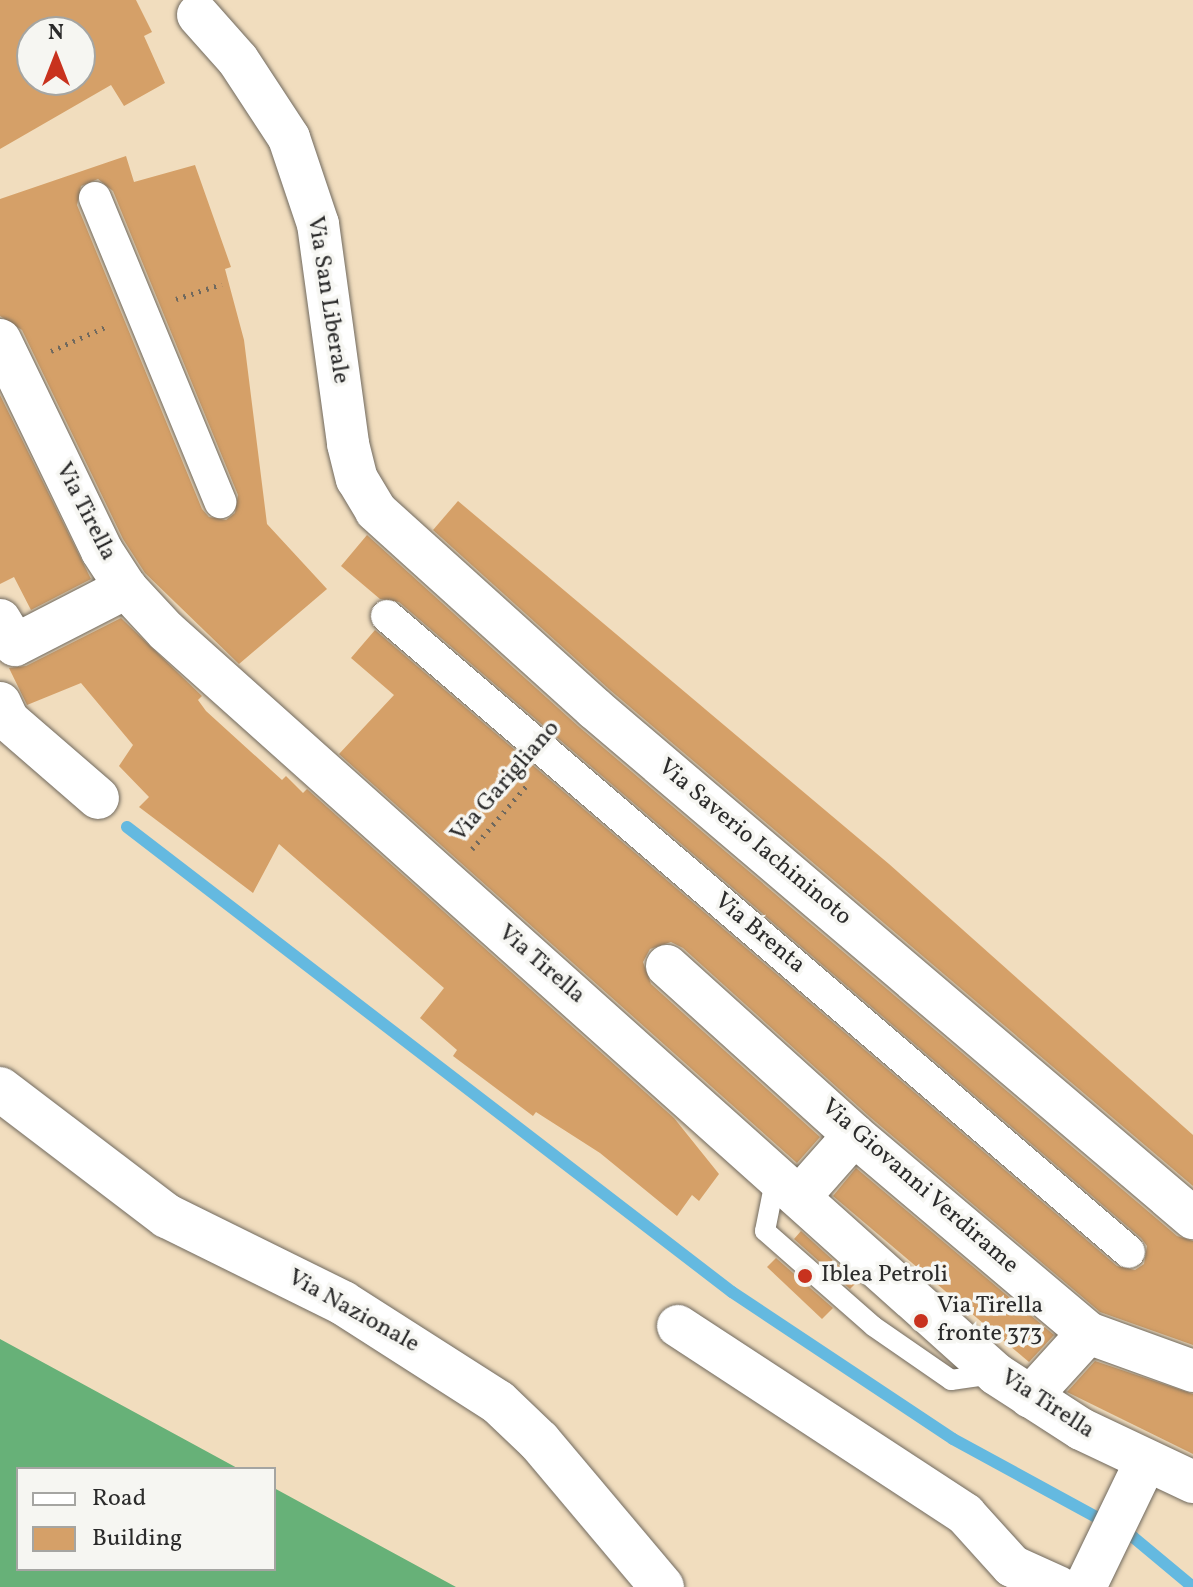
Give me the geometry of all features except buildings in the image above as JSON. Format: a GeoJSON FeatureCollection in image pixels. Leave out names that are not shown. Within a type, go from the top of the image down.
{"type":"FeatureCollection","features":[{"type":"Feature","properties":{"kind":"street","name":"Via San Liberale"},"geometry":{"type":"LineString","coordinates":[[194,7],[238,60],[289,138],[318,224],[348,444]]}},
{"type":"Feature","properties":{"kind":"street"},"geometry":{"type":"LineString","coordinates":[[95,198],[220,502]]}},
{"type":"Feature","properties":{"kind":"street","name":"Via Tirella"},"geometry":{"type":"LineString","coordinates":[[0,340],[102,551],[126,588],[242,704],[789,1184],[996,1374],[1136,1481],[1193,1482]]}},
{"type":"Feature","properties":{"kind":"street","name":"Via Saverio Iachininoto"},"geometry":{"type":"LineString","coordinates":[[348,444],[357,479],[376,511],[413,549],[1193,1218]]}},
{"type":"Feature","properties":{"kind":"street"},"geometry":{"type":"LineString","coordinates":[[0,620],[15,645],[126,588]]}},
{"type":"Feature","properties":{"kind":"street","name":"Via Brenta"},"geometry":{"type":"LineString","coordinates":[[387,616],[550,759],[1129,1252]]}},
{"type":"Feature","properties":{"kind":"street"},"geometry":{"type":"LineString","coordinates":[[0,703],[8,720],[98,798]]}},
{"type":"Feature","properties":{"kind":"street","name":"Via Giovanni Verdirame"},"geometry":{"type":"LineString","coordinates":[[667,966],[854,1135],[1088,1333],[1193,1371]]}},
{"type":"Feature","properties":{"kind":"street","name":"Via Nazionale"},"geometry":{"type":"LineString","coordinates":[[0,1089],[167,1216],[343,1303],[498,1402],[539,1441],[662,1587]]}},
{"type":"Feature","properties":{"kind":"street"},"geometry":{"type":"LineString","coordinates":[[789,1184],[854,1135]]}},
{"type":"Feature","properties":{"kind":"street"},"geometry":{"type":"LineString","coordinates":[[678,1326],[965,1514],[1012,1566],[1058,1587]]}},
{"type":"Feature","properties":{"kind":"street"},"geometry":{"type":"LineString","coordinates":[[1030,1397],[1088,1333]]}},
{"type":"Feature","properties":{"kind":"street"},"geometry":{"type":"LineString","coordinates":[[1093,1571],[1136,1481]]}},
{"type":"Feature","properties":{"kind":"path","name":"Via Garigliano"},"geometry":{"type":"LineString","coordinates":[[446,880],[550,759]]}},
{"type":"Feature","properties":{"kind":"green space"},"geometry":{"type":"Polygon","coordinates":[[[0,1339],[235,1467],[16,1467],[16,1571],[276,1571],[276,1489],[456,1587],[0,1587],[0,1339]]]}},
{"type":"Feature","properties":{"kind":"waterway"},"geometry":{"type":"LineString","coordinates":[[127,827],[732,1292],[953,1439],[1133,1537],[1193,1587]]}},
{"type":"Feature","properties":{"kind":"place","name":"Iblea Petroli"},"geometry":{"type":"Point","coordinates":[805,1276]}},
{"type":"Feature","properties":{"kind":"place","name":"Via Tirella fronte 373"},"geometry":{"type":"Point","coordinates":[921,1321]}}]}
